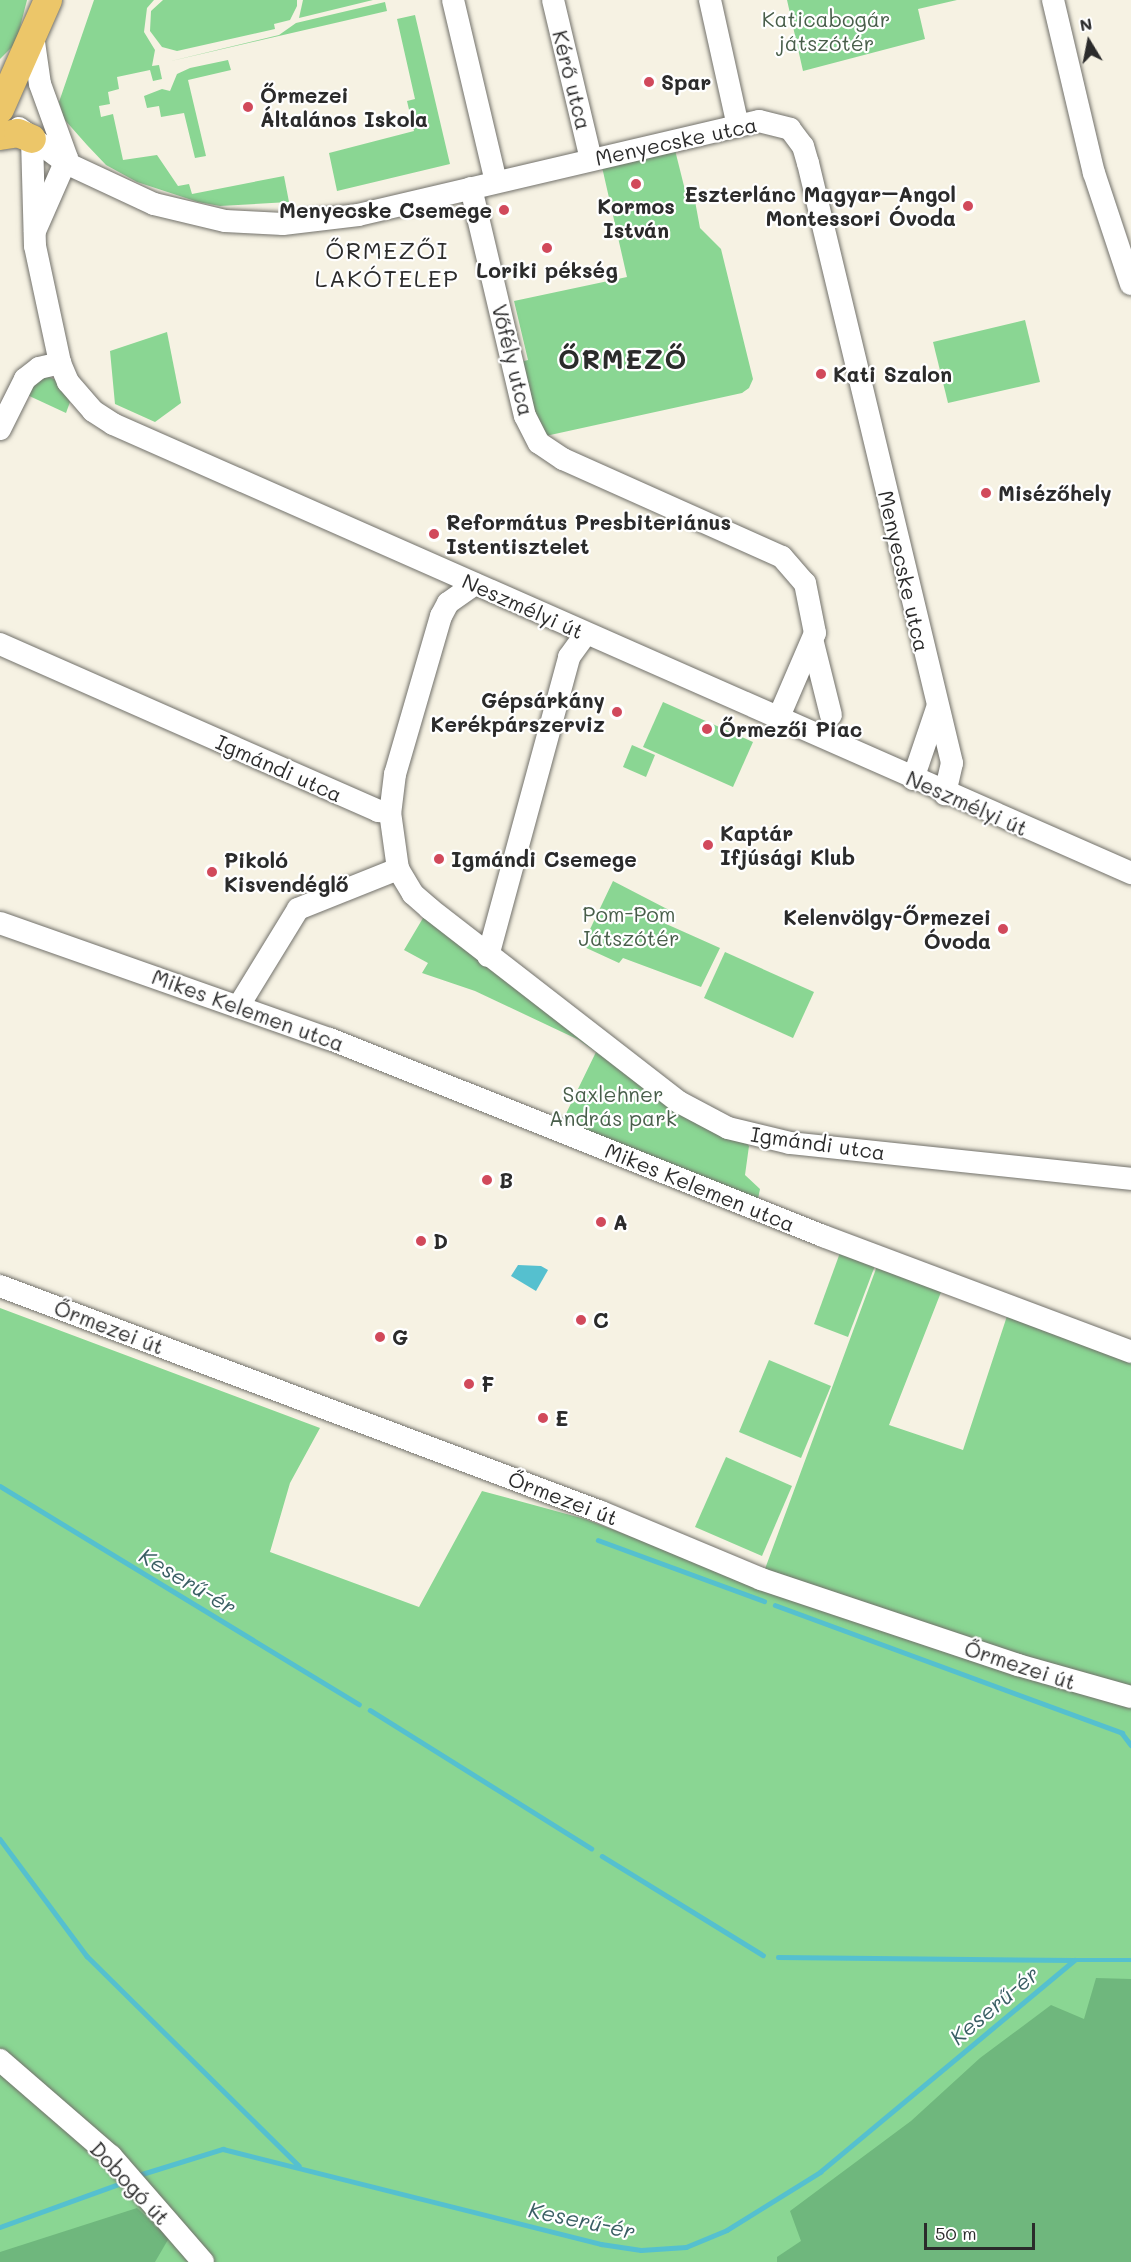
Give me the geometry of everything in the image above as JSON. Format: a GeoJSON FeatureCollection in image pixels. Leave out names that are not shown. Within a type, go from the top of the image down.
{"type":"FeatureCollection","features":[{"type":"Feature","properties":{"kind":"main road"},"geometry":{"type":"LineString","coordinates":[[0,108],[48,0]]}},
{"type":"Feature","properties":{"kind":"main road"},"geometry":{"type":"LineString","coordinates":[[0,136],[18,133],[32,139]]}},
{"type":"Feature","properties":{"kind":"street"},"geometry":{"type":"LineString","coordinates":[[453,0],[496,182]]}},
{"type":"Feature","properties":{"kind":"street","name":"Kérő utca"},"geometry":{"type":"LineString","coordinates":[[553,0],[591,160]]}},
{"type":"Feature","properties":{"kind":"street"},"geometry":{"type":"LineString","coordinates":[[710,0],[738,126]]}},
{"type":"Feature","properties":{"kind":"street"},"geometry":{"type":"LineString","coordinates":[[1053,0],[1094,173],[1131,284]]}},
{"type":"Feature","properties":{"kind":"street"},"geometry":{"type":"LineString","coordinates":[[33,34],[40,84],[66,154],[34,232]]}},
{"type":"Feature","properties":{"kind":"street"},"geometry":{"type":"LineString","coordinates":[[0,108],[32,139],[66,154]]}},
{"type":"Feature","properties":{"kind":"street","name":"Menyecske utca"},"geometry":{"type":"LineString","coordinates":[[66,154],[105,184],[195,215],[283,224],[358,215],[759,121],[781,124],[803,146],[952,763],[945,794]]}},
{"type":"Feature","properties":{"kind":"street","name":"Neszmélyi út"},"geometry":{"type":"LineString","coordinates":[[32,139],[34,232],[60,363],[80,399],[113,424],[945,794],[1131,873]]}},
{"type":"Feature","properties":{"kind":"street","name":"Vőfély utca"},"geometry":{"type":"LineString","coordinates":[[471,188],[525,416],[539,443],[563,459],[782,557],[805,583],[815,624],[813,643],[778,719]]}},
{"type":"Feature","properties":{"kind":"street"},"geometry":{"type":"LineString","coordinates":[[0,429],[25,379],[39,368],[60,363]]}},
{"type":"Feature","properties":{"kind":"street"},"geometry":{"type":"LineString","coordinates":[[390,812],[395,774],[448,603],[444,570]]}},
{"type":"Feature","properties":{"kind":"street"},"geometry":{"type":"LineString","coordinates":[[448,603],[475,584]]}},
{"type":"Feature","properties":{"kind":"street"},"geometry":{"type":"LineString","coordinates":[[488,956],[569,657],[586,634]]}},
{"type":"Feature","properties":{"kind":"street"},"geometry":{"type":"LineString","coordinates":[[813,643],[831,715]]}},
{"type":"Feature","properties":{"kind":"street","name":"Igmándi utca"},"geometry":{"type":"LineString","coordinates":[[0,644],[378,811],[390,812],[398,869],[413,894],[488,956],[679,1102],[728,1128],[790,1143],[1131,1179]]}},
{"type":"Feature","properties":{"kind":"street"},"geometry":{"type":"LineString","coordinates":[[913,779],[937,708]]}},
{"type":"Feature","properties":{"kind":"street"},"geometry":{"type":"LineString","coordinates":[[867,759],[907,754],[924,742]]}},
{"type":"Feature","properties":{"kind":"street"},"geometry":{"type":"LineString","coordinates":[[238,1006],[298,909],[398,869]]}},
{"type":"Feature","properties":{"kind":"street","name":"Mikes Kelemen utca"},"geometry":{"type":"LineString","coordinates":[[0,923],[330,1039],[823,1236],[1131,1352]]}},
{"type":"Feature","properties":{"kind":"street","name":"Őrmezei út"},"geometry":{"type":"LineString","coordinates":[[0,1286],[601,1512],[761,1579],[1029,1668],[1131,1697]]}},
{"type":"Feature","properties":{"kind":"street","name":"Dobogó út"},"geometry":{"type":"LineString","coordinates":[[0,2060],[111,2156],[203,2262]]}},
{"type":"Feature","properties":{"kind":"green space"},"geometry":{"type":"Polygon","coordinates":[[[0,0],[27,0],[16,43],[0,59],[0,0]]]}},
{"type":"Feature","properties":{"kind":"green space"},"geometry":{"type":"Polygon","coordinates":[[[94,0],[154,0],[147,8],[144,32],[155,50],[152,66],[159,65],[162,79],[153,81],[150,70],[117,77],[119,89],[108,92],[110,104],[99,106],[101,117],[113,114],[123,160],[157,155],[178,186],[189,184],[192,194],[284,176],[289,202],[220,206],[198,202],[137,182],[106,165],[64,119],[59,102],[94,0]]]}},
{"type":"Feature","properties":{"kind":"green space"},"geometry":{"type":"Polygon","coordinates":[[[163,0],[297,0],[297,6],[290,20],[274,24],[275,29],[177,51],[162,47],[150,31],[151,11],[163,0]]]}},
{"type":"Feature","properties":{"kind":"green space"},"geometry":{"type":"Polygon","coordinates":[[[303,0],[373,0],[299,18],[303,0]]]}},
{"type":"Feature","properties":{"kind":"green space","name":"Katicabogár játszótér"},"geometry":{"type":"Polygon","coordinates":[[[787,0],[957,0],[918,9],[925,39],[803,71],[787,0]]]}},
{"type":"Feature","properties":{"kind":"green space"},"geometry":{"type":"Polygon","coordinates":[[[385,2],[387,11],[167,62],[279,35],[296,23],[385,2]]]}},
{"type":"Feature","properties":{"kind":"green space"},"geometry":{"type":"Polygon","coordinates":[[[415,15],[450,164],[337,191],[329,153],[414,131],[407,101],[415,99],[397,19],[415,15]]]}},
{"type":"Feature","properties":{"kind":"green space"},"geometry":{"type":"Polygon","coordinates":[[[228,60],[231,70],[188,80],[206,156],[195,158],[184,113],[161,117],[159,106],[147,108],[144,96],[162,89],[170,91],[177,74],[190,68],[228,60]]]}},
{"type":"Feature","properties":{"kind":"green space"},"geometry":{"type":"Polygon","coordinates":[[[675,150],[688,202],[695,201],[700,228],[721,249],[753,379],[749,388],[742,393],[541,437],[517,363],[528,360],[514,301],[627,277],[602,167],[675,150]]]}},
{"type":"Feature","properties":{"kind":"green space"},"geometry":{"type":"Polygon","coordinates":[[[1025,320],[1040,382],[948,403],[933,342],[1025,320]]]}},
{"type":"Feature","properties":{"kind":"green space"},"geometry":{"type":"Polygon","coordinates":[[[167,332],[181,403],[155,422],[115,404],[110,351],[167,332]]]}},
{"type":"Feature","properties":{"kind":"green space"},"geometry":{"type":"Polygon","coordinates":[[[47,376],[56,380],[70,402],[66,413],[25,394],[29,385],[47,376]]]}},
{"type":"Feature","properties":{"kind":"green space"},"geometry":{"type":"Polygon","coordinates":[[[663,702],[753,742],[733,787],[643,747],[663,702]]]}},
{"type":"Feature","properties":{"kind":"green space"},"geometry":{"type":"Polygon","coordinates":[[[632,745],[655,755],[646,777],[623,767],[632,745]]]}},
{"type":"Feature","properties":{"kind":"green space","name":"Pom-Pom Játszótér"},"geometry":{"type":"Polygon","coordinates":[[[613,881],[669,910],[664,923],[720,948],[701,987],[623,958],[619,963],[582,946],[613,881]]]}},
{"type":"Feature","properties":{"kind":"green space","name":"Saxlehner András park"},"geometry":{"type":"Polygon","coordinates":[[[426,913],[743,1139],[749,1146],[745,1175],[760,1189],[757,1204],[560,1126],[596,1052],[579,1040],[475,991],[422,973],[428,963],[404,950],[426,913]]]}},
{"type":"Feature","properties":{"kind":"green space"},"geometry":{"type":"Polygon","coordinates":[[[725,952],[814,992],[793,1038],[704,998],[725,952]]]}},
{"type":"Feature","properties":{"kind":"green space"},"geometry":{"type":"Polygon","coordinates":[[[841,1250],[876,1263],[848,1337],[814,1324],[841,1250]]]}},
{"type":"Feature","properties":{"kind":"green space"},"geometry":{"type":"Polygon","coordinates":[[[880,1258],[945,1282],[889,1425],[963,1450],[1007,1316],[1131,1352],[1131,2262],[0,2262],[0,1308],[320,1428],[290,1483],[270,1552],[419,1607],[482,1491],[585,1519],[759,1585],[880,1258]]]}},
{"type":"Feature","properties":{"kind":"green space"},"geometry":{"type":"Polygon","coordinates":[[[769,1360],[831,1386],[801,1458],[739,1432],[769,1360]]]}},
{"type":"Feature","properties":{"kind":"green space"},"geometry":{"type":"Polygon","coordinates":[[[726,1457],[792,1486],[762,1556],[695,1527],[726,1457]]]}},
{"type":"Feature","properties":{"kind":"green space"},"geometry":{"type":"Polygon","coordinates":[[[1096,1978],[1131,1979],[1131,2262],[777,2262],[777,2257],[801,2241],[790,2211],[911,2121],[980,2058],[1051,2005],[1084,2019],[1096,1978]]]}},
{"type":"Feature","properties":{"kind":"green space"},"geometry":{"type":"Polygon","coordinates":[[[137,2208],[169,2238],[155,2262],[0,2262],[0,2252],[137,2208]]]}},
{"type":"Feature","properties":{"kind":"water"},"geometry":{"type":"Polygon","coordinates":[[[518,1265],[541,1266],[548,1270],[536,1291],[511,1276],[518,1265]]]}},
{"type":"Feature","properties":{"kind":"waterway","name":"Keserű-ér"},"geometry":{"type":"LineString","coordinates":[[0,1486],[359,1704]]}},
{"type":"Feature","properties":{"kind":"waterway"},"geometry":{"type":"LineString","coordinates":[[598,1540],[764,1601]]}},
{"type":"Feature","properties":{"kind":"waterway"},"geometry":{"type":"LineString","coordinates":[[775,1605],[1122,1733],[1131,1745]]}},
{"type":"Feature","properties":{"kind":"waterway","name":"Keserű-ér"},"geometry":{"type":"LineString","coordinates":[[370,1710],[591,1848]]}},
{"type":"Feature","properties":{"kind":"waterway"},"geometry":{"type":"LineString","coordinates":[[0,1839],[87,1956],[299,2166]]}},
{"type":"Feature","properties":{"kind":"waterway","name":"Keserű-ér"},"geometry":{"type":"LineString","coordinates":[[602,1856],[763,1955]]}},
{"type":"Feature","properties":{"kind":"waterway","name":"Keserű-ér"},"geometry":{"type":"LineString","coordinates":[[778,1957],[1073,1960]]}},
{"type":"Feature","properties":{"kind":"waterway","name":"Keserű-ér"},"geometry":{"type":"LineString","coordinates":[[142,2174],[223,2149],[601,2244],[641,2250],[686,2247],[727,2230],[820,2172],[1074,1960],[1131,1960]]}},
{"type":"Feature","properties":{"kind":"waterway","name":"Keserű-ér"},"geometry":{"type":"LineString","coordinates":[[0,2227],[124,2182]]}},
{"type":"Feature","properties":{"kind":"place","name":"Spar"},"geometry":{"type":"Point","coordinates":[649,82]}},
{"type":"Feature","properties":{"kind":"place","name":"Őrmezei Általános Iskola"},"geometry":{"type":"Point","coordinates":[248,107]}},
{"type":"Feature","properties":{"kind":"place","name":"Kormos István"},"geometry":{"type":"Point","coordinates":[636,184]}},
{"type":"Feature","properties":{"kind":"place","name":"Eszterlánc Magyar–Angol Montessori Óvoda"},"geometry":{"type":"Point","coordinates":[968,206]}},
{"type":"Feature","properties":{"kind":"place","name":"Menyecske Csemege"},"geometry":{"type":"Point","coordinates":[504,210]}},
{"type":"Feature","properties":{"kind":"place","name":"Loriki pékség"},"geometry":{"type":"Point","coordinates":[547,248]}},
{"type":"Feature","properties":{"kind":"place","name":"Kati Szalon"},"geometry":{"type":"Point","coordinates":[821,374]}},
{"type":"Feature","properties":{"kind":"place","name":"Misézőhely"},"geometry":{"type":"Point","coordinates":[986,493]}},
{"type":"Feature","properties":{"kind":"place","name":"Református Presbiteriánus Istentisztelet"},"geometry":{"type":"Point","coordinates":[434,534]}},
{"type":"Feature","properties":{"kind":"place","name":"Gépsárkány Kerékpárszerviz"},"geometry":{"type":"Point","coordinates":[617,712]}},
{"type":"Feature","properties":{"kind":"place","name":"Őrmezői Piac"},"geometry":{"type":"Point","coordinates":[707,729]}},
{"type":"Feature","properties":{"kind":"place","name":"Kaptár Ifjúsági Klub"},"geometry":{"type":"Point","coordinates":[708,845]}},
{"type":"Feature","properties":{"kind":"place","name":"Igmándi Csemege"},"geometry":{"type":"Point","coordinates":[439,859]}},
{"type":"Feature","properties":{"kind":"place","name":"Pikoló Kisvendéglő"},"geometry":{"type":"Point","coordinates":[212,872]}},
{"type":"Feature","properties":{"kind":"place","name":"Kelenvölgy-Őrmezei Óvoda"},"geometry":{"type":"Point","coordinates":[1003,929]}},
{"type":"Feature","properties":{"kind":"place","name":"B"},"geometry":{"type":"Point","coordinates":[487,1180]}},
{"type":"Feature","properties":{"kind":"place","name":"A"},"geometry":{"type":"Point","coordinates":[601,1222]}},
{"type":"Feature","properties":{"kind":"place","name":"D"},"geometry":{"type":"Point","coordinates":[421,1241]}},
{"type":"Feature","properties":{"kind":"place","name":"C"},"geometry":{"type":"Point","coordinates":[581,1320]}},
{"type":"Feature","properties":{"kind":"place","name":"G"},"geometry":{"type":"Point","coordinates":[380,1337]}},
{"type":"Feature","properties":{"kind":"place","name":"F"},"geometry":{"type":"Point","coordinates":[469,1384]}},
{"type":"Feature","properties":{"kind":"place","name":"E"},"geometry":{"type":"Point","coordinates":[543,1418]}},
{"type":"Feature","properties":{"kind":"district","name":"ŐRMEZŐI LAKÓTELEP"},"geometry":{"type":"Point","coordinates":[387,264]}},
{"type":"Feature","properties":{"kind":"district","name":"ŐRMEZŐ"},"geometry":{"type":"Point","coordinates":[623,359]}}]}
